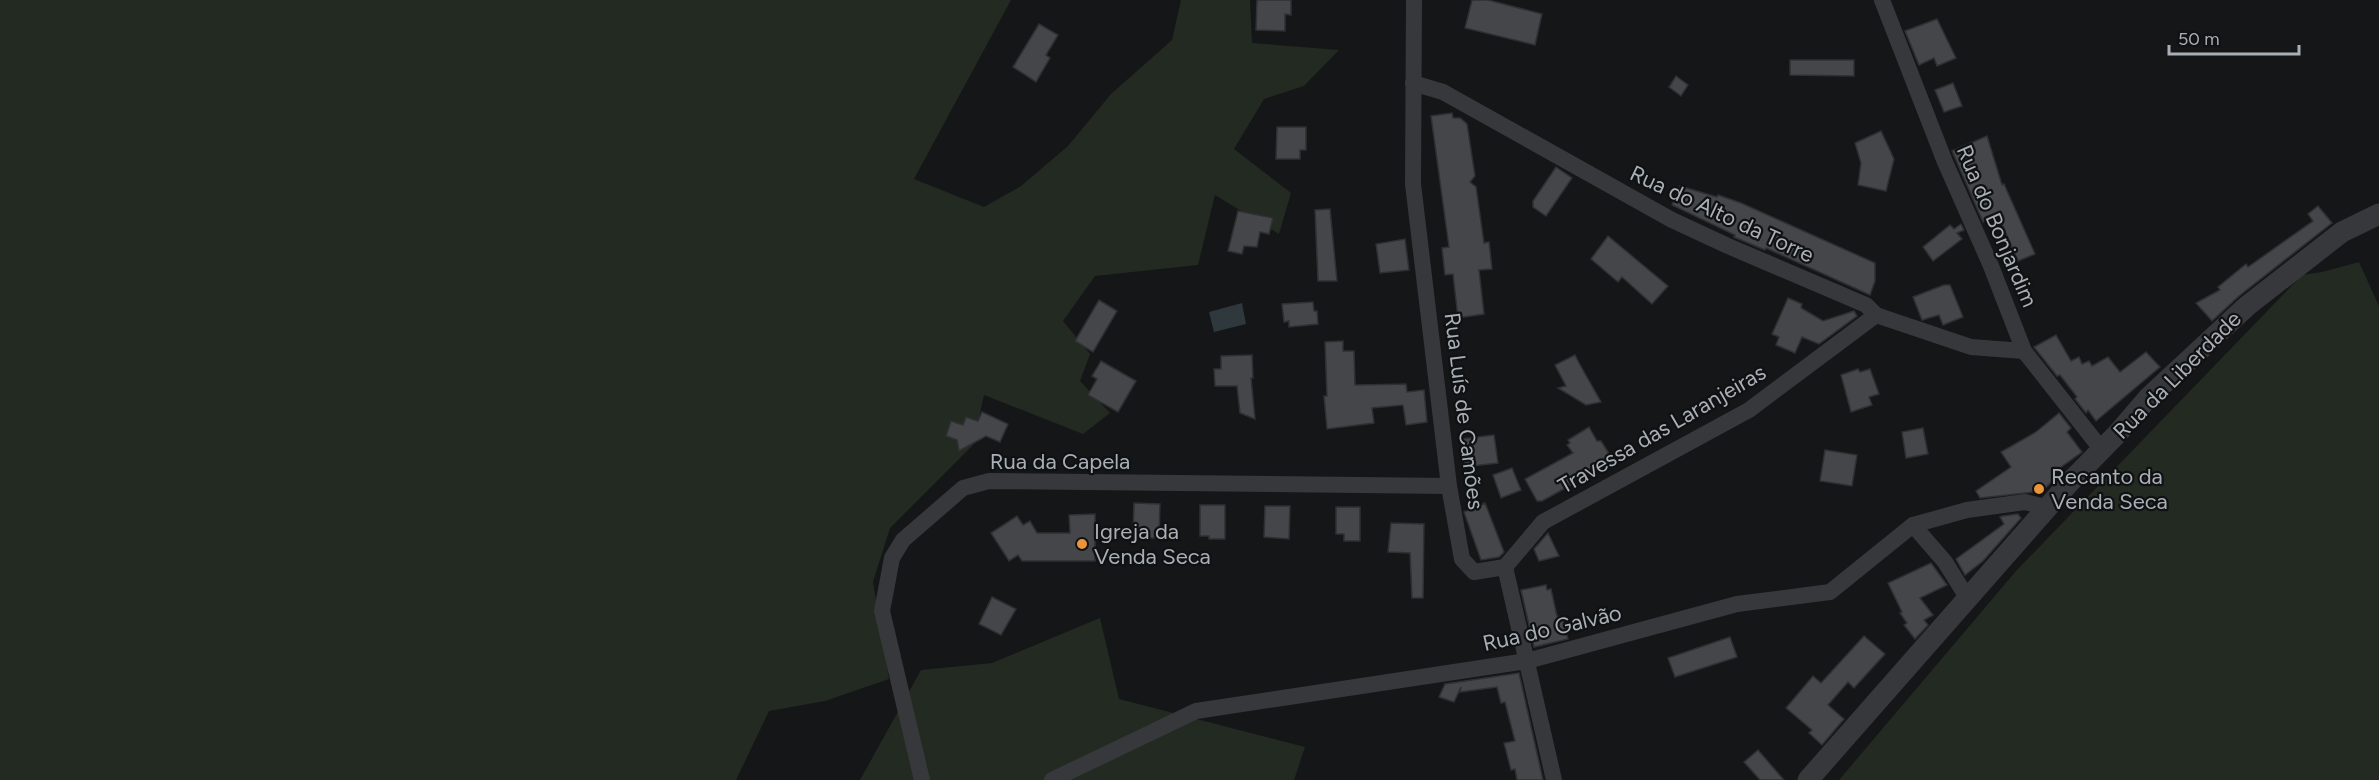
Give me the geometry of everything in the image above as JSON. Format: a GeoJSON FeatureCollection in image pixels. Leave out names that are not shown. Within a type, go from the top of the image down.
{"type":"FeatureCollection","features":[{"type":"Feature","properties":{"kind":"street","name":"Rua Luís de Camões"},"geometry":{"type":"LineString","coordinates":[[1414,0],[1413,184],[1449,486],[1462,559],[1474,572],[1505,567]]}},
{"type":"Feature","properties":{"kind":"street","name":"Rua do Bonjardim"},"geometry":{"type":"LineString","coordinates":[[1882,0],[1945,162],[1991,266],[2024,351],[2102,450]]}},
{"type":"Feature","properties":{"kind":"street","name":"Rua do Alto da Torre"},"geometry":{"type":"LineString","coordinates":[[1413,83],[1443,92],[1672,220],[1866,305],[1876,315],[1971,347],[2024,351]]}},
{"type":"Feature","properties":{"kind":"street","name":"Rua da Liberdade"},"geometry":{"type":"LineString","coordinates":[[1808,780],[2148,398],[2247,306],[2342,232],[2379,214]]}},
{"type":"Feature","properties":{"kind":"street","name":"Travessa das Laranjeiras"},"geometry":{"type":"LineString","coordinates":[[1505,567],[1543,522],[1749,410],[1876,315]]}},
{"type":"Feature","properties":{"kind":"street","name":"Rua da Capela"},"geometry":{"type":"LineString","coordinates":[[922,780],[882,611],[892,558],[903,540],[963,488],[989,481],[1449,486]]}},
{"type":"Feature","properties":{"kind":"street","name":"Rua do Galvão"},"geometry":{"type":"LineString","coordinates":[[1052,780],[1196,711],[1527,661],[1737,604],[1830,592],[1913,525],[1967,510],[2025,502],[2049,508]]}},
{"type":"Feature","properties":{"kind":"street"},"geometry":{"type":"LineString","coordinates":[[1913,525],[1945,562],[1968,600]]}},
{"type":"Feature","properties":{"kind":"street"},"geometry":{"type":"LineString","coordinates":[[1505,567],[1554,780]]}},
{"type":"Feature","properties":{"kind":"shaded area"},"geometry":{"type":"Polygon","coordinates":[[[0,0],[1011,0],[914,179],[984,207],[1021,186],[1068,146],[1111,94],[1172,40],[1181,0],[1250,0],[1252,43],[1339,50],[1304,86],[1264,99],[1234,149],[1291,193],[1279,234],[1215,195],[1198,265],[1095,276],[1063,321],[1090,354],[1080,381],[1110,413],[1083,434],[984,395],[973,445],[890,528],[873,582],[889,679],[825,701],[769,711],[736,780],[0,780],[0,0]]]}},
{"type":"Feature","properties":{"kind":"shaded area"},"geometry":{"type":"Polygon","coordinates":[[[2359,262],[2379,306],[2379,780],[1839,780],[2016,571],[2302,275],[2359,262]]]}},
{"type":"Feature","properties":{"kind":"shaded area"},"geometry":{"type":"Polygon","coordinates":[[[1242,303],[1246,324],[1214,332],[1209,312],[1242,303]]]}},
{"type":"Feature","properties":{"kind":"shaded area"},"geometry":{"type":"Polygon","coordinates":[[[1100,618],[1119,699],[1305,747],[1294,780],[860,780],[921,670],[992,663],[1100,618]]]}},
{"type":"Feature","properties":{"kind":"building"},"geometry":{"type":"Polygon","coordinates":[[[1257,0],[1291,0],[1291,15],[1285,14],[1285,31],[1256,30],[1257,0]]]}},
{"type":"Feature","properties":{"kind":"building"},"geometry":{"type":"Polygon","coordinates":[[[1472,0],[1488,0],[1542,14],[1535,45],[1465,28],[1472,0]]]}},
{"type":"Feature","properties":{"kind":"building"},"geometry":{"type":"Polygon","coordinates":[[[1937,19],[1956,58],[1937,66],[1934,58],[1919,65],[1905,31],[1937,19]]]}},
{"type":"Feature","properties":{"kind":"building"},"geometry":{"type":"Polygon","coordinates":[[[1039,24],[1058,35],[1046,55],[1050,58],[1036,82],[1013,67],[1039,24]]]}},
{"type":"Feature","properties":{"kind":"building"},"geometry":{"type":"Polygon","coordinates":[[[1790,60],[1854,60],[1854,76],[1790,75],[1790,60]]]}},
{"type":"Feature","properties":{"kind":"building"},"geometry":{"type":"Polygon","coordinates":[[[1676,76],[1688,85],[1681,96],[1669,87],[1676,76]]]}},
{"type":"Feature","properties":{"kind":"building"},"geometry":{"type":"Polygon","coordinates":[[[1953,83],[1962,106],[1944,112],[1935,90],[1953,83]]]}},
{"type":"Feature","properties":{"kind":"building"},"geometry":{"type":"Polygon","coordinates":[[[1452,113],[1453,118],[1460,118],[1467,124],[1475,176],[1470,182],[1476,187],[1484,243],[1489,242],[1492,269],[1479,270],[1484,314],[1458,318],[1453,274],[1445,275],[1442,248],[1449,247],[1431,116],[1452,113]]]}},
{"type":"Feature","properties":{"kind":"building"},"geometry":{"type":"Polygon","coordinates":[[[1277,127],[1306,127],[1306,150],[1300,150],[1300,159],[1276,159],[1277,127]]]}},
{"type":"Feature","properties":{"kind":"building"},"geometry":{"type":"Polygon","coordinates":[[[1881,131],[1894,159],[1886,191],[1858,185],[1861,163],[1855,143],[1881,131]]]}},
{"type":"Feature","properties":{"kind":"building"},"geometry":{"type":"Polygon","coordinates":[[[1987,136],[2002,185],[2004,184],[2035,254],[2018,261],[1998,215],[1983,222],[1952,151],[1987,136]]]}},
{"type":"Feature","properties":{"kind":"building"},"geometry":{"type":"Polygon","coordinates":[[[1556,167],[1572,178],[1546,216],[1533,207],[1533,201],[1556,167]]]}},
{"type":"Feature","properties":{"kind":"building"},"geometry":{"type":"Polygon","coordinates":[[[1680,186],[1741,203],[1875,263],[1875,281],[1870,295],[1766,248],[1765,250],[1734,237],[1735,235],[1672,205],[1680,186]]]}},
{"type":"Feature","properties":{"kind":"building"},"geometry":{"type":"Polygon","coordinates":[[[2318,206],[2332,223],[2239,296],[2212,321],[2196,303],[2220,290],[2218,287],[2246,264],[2248,267],[2313,221],[2308,214],[2318,206]]]}},
{"type":"Feature","properties":{"kind":"building"},"geometry":{"type":"Polygon","coordinates":[[[1330,209],[1337,281],[1318,281],[1315,210],[1330,209]]]}},
{"type":"Feature","properties":{"kind":"building"},"geometry":{"type":"Polygon","coordinates":[[[1238,211],[1273,218],[1269,234],[1260,232],[1257,247],[1244,246],[1242,254],[1228,251],[1238,211]]]}},
{"type":"Feature","properties":{"kind":"building"},"geometry":{"type":"Polygon","coordinates":[[[1961,224],[1964,230],[1957,233],[1962,239],[1933,261],[1923,247],[1950,225],[1954,229],[1961,224]]]}},
{"type":"Feature","properties":{"kind":"building"},"geometry":{"type":"Polygon","coordinates":[[[1608,236],[1668,286],[1652,304],[1622,277],[1618,282],[1591,259],[1608,236]]]}},
{"type":"Feature","properties":{"kind":"building"},"geometry":{"type":"Polygon","coordinates":[[[1405,239],[1409,270],[1380,273],[1376,244],[1405,239]]]}},
{"type":"Feature","properties":{"kind":"building"},"geometry":{"type":"Polygon","coordinates":[[[1944,285],[1950,285],[1963,317],[1943,325],[1939,315],[1922,320],[1913,297],[1944,285]]]}},
{"type":"Feature","properties":{"kind":"building"},"geometry":{"type":"Polygon","coordinates":[[[1788,298],[1802,304],[1801,308],[1823,321],[1854,311],[1857,316],[1819,344],[1802,337],[1795,353],[1776,345],[1779,337],[1772,334],[1788,298]]]}},
{"type":"Feature","properties":{"kind":"building"},"geometry":{"type":"Polygon","coordinates":[[[1099,300],[1117,311],[1093,352],[1075,341],[1099,300]]]}},
{"type":"Feature","properties":{"kind":"building"},"geometry":{"type":"Polygon","coordinates":[[[1313,302],[1314,311],[1317,311],[1318,324],[1289,327],[1289,321],[1284,322],[1282,304],[1313,302]]]}},
{"type":"Feature","properties":{"kind":"building"},"geometry":{"type":"Polygon","coordinates":[[[2056,335],[2071,361],[2079,357],[2082,364],[2089,361],[2092,366],[2108,357],[2120,372],[2146,352],[2160,367],[2096,421],[2088,410],[2086,413],[2060,375],[2057,376],[2034,347],[2056,335]]]}},
{"type":"Feature","properties":{"kind":"building"},"geometry":{"type":"Polygon","coordinates":[[[1343,341],[1343,351],[1354,351],[1355,385],[1406,384],[1407,392],[1424,390],[1427,422],[1406,425],[1403,405],[1372,408],[1374,423],[1327,429],[1324,396],[1327,396],[1325,342],[1343,341]]]}},
{"type":"Feature","properties":{"kind":"building"},"geometry":{"type":"Polygon","coordinates":[[[1252,355],[1253,378],[1251,378],[1255,419],[1240,413],[1237,386],[1215,386],[1214,369],[1221,369],[1221,356],[1252,355]]]}},
{"type":"Feature","properties":{"kind":"building"},"geometry":{"type":"Polygon","coordinates":[[[1575,355],[1601,402],[1586,405],[1558,388],[1566,386],[1555,365],[1575,355]]]}},
{"type":"Feature","properties":{"kind":"building"},"geometry":{"type":"Polygon","coordinates":[[[1101,361],[1136,381],[1118,412],[1088,395],[1097,379],[1092,376],[1101,361]]]}},
{"type":"Feature","properties":{"kind":"building"},"geometry":{"type":"Polygon","coordinates":[[[1858,369],[1860,372],[1870,369],[1879,394],[1869,397],[1872,405],[1851,412],[1841,375],[1858,369]]]}},
{"type":"Feature","properties":{"kind":"building"},"geometry":{"type":"Polygon","coordinates":[[[982,412],[1008,424],[1000,442],[986,436],[959,451],[957,440],[946,436],[951,421],[963,425],[966,417],[978,421],[982,412]]]}},
{"type":"Feature","properties":{"kind":"building"},"geometry":{"type":"Polygon","coordinates":[[[2059,413],[2071,428],[2067,432],[2082,452],[2053,473],[2056,478],[2042,491],[1980,498],[1976,491],[2011,467],[2001,452],[2036,432],[2059,413]]]}},
{"type":"Feature","properties":{"kind":"building"},"geometry":{"type":"Polygon","coordinates":[[[1589,427],[1597,441],[1601,441],[1610,455],[1569,483],[1571,485],[1542,501],[1537,501],[1525,479],[1573,453],[1567,445],[1570,443],[1568,440],[1589,427]]]}},
{"type":"Feature","properties":{"kind":"building"},"geometry":{"type":"Polygon","coordinates":[[[1923,428],[1928,454],[1906,458],[1902,432],[1923,428]]]}},
{"type":"Feature","properties":{"kind":"building"},"geometry":{"type":"Polygon","coordinates":[[[1494,435],[1498,463],[1472,466],[1472,463],[1465,464],[1462,439],[1494,435]]]}},
{"type":"Feature","properties":{"kind":"building"},"geometry":{"type":"Polygon","coordinates":[[[1825,450],[1857,455],[1852,486],[1820,481],[1825,450]]]}},
{"type":"Feature","properties":{"kind":"building"},"geometry":{"type":"Polygon","coordinates":[[[1512,468],[1521,490],[1501,498],[1493,475],[1512,468]]]}},
{"type":"Feature","properties":{"kind":"building"},"geometry":{"type":"Polygon","coordinates":[[[1134,503],[1160,504],[1159,538],[1142,538],[1142,535],[1133,535],[1134,503]]]}},
{"type":"Feature","properties":{"kind":"building"},"geometry":{"type":"Polygon","coordinates":[[[1485,503],[1504,552],[1499,557],[1481,560],[1464,512],[1485,503]]]}},
{"type":"Feature","properties":{"kind":"building"},"geometry":{"type":"Polygon","coordinates":[[[1200,505],[1225,505],[1225,539],[1209,539],[1209,536],[1200,536],[1200,505]]]}},
{"type":"Feature","properties":{"kind":"building"},"geometry":{"type":"Polygon","coordinates":[[[1265,506],[1290,506],[1289,539],[1264,537],[1265,506]]]}},
{"type":"Feature","properties":{"kind":"building"},"geometry":{"type":"Polygon","coordinates":[[[1336,507],[1360,507],[1360,541],[1344,541],[1344,534],[1336,534],[1336,507]]]}},
{"type":"Feature","properties":{"kind":"building"},"geometry":{"type":"Polygon","coordinates":[[[1095,514],[1095,561],[1022,561],[1018,555],[1009,561],[991,533],[1017,516],[1023,525],[1030,521],[1037,533],[1070,533],[1069,515],[1095,514]]]}},
{"type":"Feature","properties":{"kind":"building"},"geometry":{"type":"Polygon","coordinates":[[[2018,514],[2021,518],[1983,561],[1965,575],[1956,559],[2004,524],[2000,517],[2018,514]]]}},
{"type":"Feature","properties":{"kind":"building"},"geometry":{"type":"Polygon","coordinates":[[[1391,523],[1424,524],[1423,598],[1412,598],[1410,553],[1388,552],[1391,523]]]}},
{"type":"Feature","properties":{"kind":"building"},"geometry":{"type":"Polygon","coordinates":[[[1548,533],[1559,556],[1539,561],[1534,549],[1548,533]]]}},
{"type":"Feature","properties":{"kind":"building"},"geometry":{"type":"Polygon","coordinates":[[[1931,563],[1947,585],[1920,598],[1933,615],[1924,620],[1928,625],[1915,639],[1904,625],[1907,623],[1900,613],[1902,612],[1888,583],[1931,563]]]}},
{"type":"Feature","properties":{"kind":"building"},"geometry":{"type":"Polygon","coordinates":[[[1546,585],[1547,590],[1551,589],[1557,616],[1562,617],[1568,639],[1534,647],[1521,590],[1546,585]]]}},
{"type":"Feature","properties":{"kind":"building"},"geometry":{"type":"Polygon","coordinates":[[[992,597],[1016,609],[1001,635],[979,624],[992,597]]]}},
{"type":"Feature","properties":{"kind":"building"},"geometry":{"type":"Polygon","coordinates":[[[1864,636],[1885,654],[1854,688],[1848,682],[1828,705],[1844,719],[1822,745],[1809,733],[1812,730],[1786,708],[1813,676],[1821,683],[1864,636]]]}},
{"type":"Feature","properties":{"kind":"building"},"geometry":{"type":"Polygon","coordinates":[[[1730,637],[1737,657],[1675,677],[1668,658],[1730,637]]]}},
{"type":"Feature","properties":{"kind":"building"},"geometry":{"type":"Polygon","coordinates":[[[1519,673],[1543,780],[1517,780],[1515,769],[1511,770],[1504,743],[1515,741],[1505,702],[1501,703],[1497,687],[1460,692],[1461,687],[1454,702],[1439,697],[1445,684],[1519,673]]]}},
{"type":"Feature","properties":{"kind":"building"},"geometry":{"type":"Polygon","coordinates":[[[1758,750],[1784,780],[1760,780],[1744,762],[1758,750]]]}},
{"type":"Feature","properties":{"kind":"place","name":"Recanto da Venda Seca"},"geometry":{"type":"Point","coordinates":[2039,489]}},
{"type":"Feature","properties":{"kind":"place","name":"Igreja da Venda Seca"},"geometry":{"type":"Point","coordinates":[1082,544]}}]}
